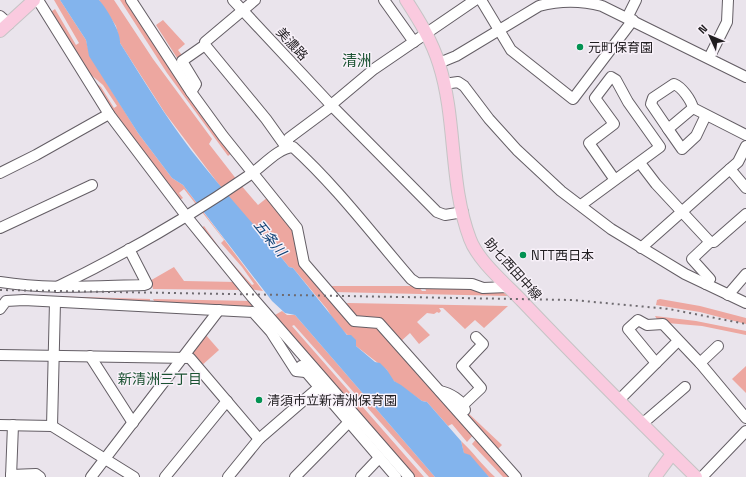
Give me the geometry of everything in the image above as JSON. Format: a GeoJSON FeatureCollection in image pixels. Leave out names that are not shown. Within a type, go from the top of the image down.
{"type":"FeatureCollection","features":[{"type":"Feature","properties":{"kind":"main road"},"geometry":{"type":"LineString","coordinates":[[4,28],[34,0]]}},
{"type":"Feature","properties":{"kind":"main road","name":"助七西田中線"},"geometry":{"type":"LineString","coordinates":[[406,0],[427,34],[439,63],[444,84],[463,212],[470,240],[476,251],[508,287],[696,477]]}},
{"type":"Feature","properties":{"kind":"main road"},"geometry":{"type":"LineString","coordinates":[[655,477],[672,454]]}},
{"type":"Feature","properties":{"kind":"street"},"geometry":{"type":"LineString","coordinates":[[38,0],[109,114],[188,216],[252,297],[409,477]]}},
{"type":"Feature","properties":{"kind":"street"},"geometry":{"type":"LineString","coordinates":[[131,0],[191,92],[223,136],[251,174],[297,228],[304,263],[354,321],[379,323],[516,477]]}},
{"type":"Feature","properties":{"kind":"street","name":"美濃路"},"geometry":{"type":"LineString","coordinates":[[233,0],[332,105],[437,212],[445,215],[463,212]]}},
{"type":"Feature","properties":{"kind":"street"},"geometry":{"type":"LineString","coordinates":[[191,92],[196,84],[182,61],[205,45],[206,42],[255,0]]}},
{"type":"Feature","properties":{"kind":"street"},"geometry":{"type":"LineString","coordinates":[[384,0],[414,42]]}},
{"type":"Feature","properties":{"kind":"street"},"geometry":{"type":"LineString","coordinates":[[286,147],[289,138],[332,105],[374,69],[475,0]]}},
{"type":"Feature","properties":{"kind":"street"},"geometry":{"type":"LineString","coordinates":[[482,0],[511,50],[573,99],[630,19],[636,0]]}},
{"type":"Feature","properties":{"kind":"street"},"geometry":{"type":"LineString","coordinates":[[709,58],[727,22],[728,0]]}},
{"type":"Feature","properties":{"kind":"street"},"geometry":{"type":"LineString","coordinates":[[439,63],[456,56],[539,6],[555,2],[587,2],[602,6],[630,19],[746,77]]}},
{"type":"Feature","properties":{"kind":"street"},"geometry":{"type":"LineString","coordinates":[[0,16],[4,28]]}},
{"type":"Feature","properties":{"kind":"street"},"geometry":{"type":"LineString","coordinates":[[205,45],[266,119],[286,147]]}},
{"type":"Feature","properties":{"kind":"street"},"geometry":{"type":"LineString","coordinates":[[581,205],[660,147],[628,102],[616,80],[611,77],[595,98]]}},
{"type":"Feature","properties":{"kind":"street"},"geometry":{"type":"LineString","coordinates":[[444,84],[458,82],[464,86],[489,119],[517,150],[561,191],[611,229],[641,248],[706,284],[746,303]]}},
{"type":"Feature","properties":{"kind":"street"},"geometry":{"type":"LineString","coordinates":[[706,116],[696,136],[682,149],[651,104],[653,98],[674,84],[680,86],[693,108],[706,116],[746,135]]}},
{"type":"Feature","properties":{"kind":"street"},"geometry":{"type":"LineString","coordinates":[[584,85],[614,124],[589,143],[615,180]]}},
{"type":"Feature","properties":{"kind":"street"},"geometry":{"type":"LineString","coordinates":[[668,129],[693,108]]}},
{"type":"Feature","properties":{"kind":"street"},"geometry":{"type":"LineString","coordinates":[[0,173],[36,155],[109,114]]}},
{"type":"Feature","properties":{"kind":"street"},"geometry":{"type":"LineString","coordinates":[[57,287],[188,216],[251,174],[286,147],[293,146],[311,163],[361,218],[411,279],[417,284],[472,284],[483,288],[508,287]]}},
{"type":"Feature","properties":{"kind":"street"},"geometry":{"type":"LineString","coordinates":[[641,248],[738,162],[746,146]]}},
{"type":"Feature","properties":{"kind":"street"},"geometry":{"type":"LineString","coordinates":[[640,162],[656,184],[710,242]]}},
{"type":"Feature","properties":{"kind":"street"},"geometry":{"type":"LineString","coordinates":[[730,169],[746,188]]}},
{"type":"Feature","properties":{"kind":"street"},"geometry":{"type":"LineString","coordinates":[[0,228],[92,185]]}},
{"type":"Feature","properties":{"kind":"street"},"geometry":{"type":"LineString","coordinates":[[706,284],[710,279],[692,259],[710,242],[714,242],[746,214]]}},
{"type":"Feature","properties":{"kind":"street"},"geometry":{"type":"LineString","coordinates":[[0,282],[25,286],[57,287],[147,284],[129,249]]}},
{"type":"Feature","properties":{"kind":"street"},"geometry":{"type":"LineString","coordinates":[[728,294],[746,274]]}},
{"type":"Feature","properties":{"kind":"street"},"geometry":{"type":"LineString","coordinates":[[0,308],[6,301],[253,312],[271,332],[296,371],[304,372]]}},
{"type":"Feature","properties":{"kind":"street"},"geometry":{"type":"LineString","coordinates":[[52,426],[55,302]]}},
{"type":"Feature","properties":{"kind":"street"},"geometry":{"type":"LineString","coordinates":[[91,477],[219,310]]}},
{"type":"Feature","properties":{"kind":"street"},"geometry":{"type":"LineString","coordinates":[[656,363],[628,329],[640,320],[647,325],[663,324],[700,363],[746,418]]}},
{"type":"Feature","properties":{"kind":"street"},"geometry":{"type":"LineString","coordinates":[[281,330],[284,340],[304,372],[396,477]]}},
{"type":"Feature","properties":{"kind":"street"},"geometry":{"type":"LineString","coordinates":[[463,405],[481,388],[462,366],[483,344],[476,337]]}},
{"type":"Feature","properties":{"kind":"street"},"geometry":{"type":"LineString","coordinates":[[619,400],[678,341]]}},
{"type":"Feature","properties":{"kind":"street"},"geometry":{"type":"LineString","coordinates":[[700,363],[718,346]]}},
{"type":"Feature","properties":{"kind":"street"},"geometry":{"type":"LineString","coordinates":[[0,354],[190,358],[259,439]]}},
{"type":"Feature","properties":{"kind":"street"},"geometry":{"type":"LineString","coordinates":[[90,356],[133,423]]}},
{"type":"Feature","properties":{"kind":"street"},"geometry":{"type":"LineString","coordinates":[[642,424],[685,387]]}},
{"type":"Feature","properties":{"kind":"street"},"geometry":{"type":"LineString","coordinates":[[228,477],[259,439],[318,388]]}},
{"type":"Feature","properties":{"kind":"street"},"geometry":{"type":"LineString","coordinates":[[438,390],[447,392],[463,405],[466,409],[463,419]]}},
{"type":"Feature","properties":{"kind":"street"},"geometry":{"type":"LineString","coordinates":[[165,477],[227,401]]}},
{"type":"Feature","properties":{"kind":"street"},"geometry":{"type":"LineString","coordinates":[[295,477],[348,423]]}},
{"type":"Feature","properties":{"kind":"street"},"geometry":{"type":"LineString","coordinates":[[0,425],[52,426],[134,477]]}},
{"type":"Feature","properties":{"kind":"street"},"geometry":{"type":"LineString","coordinates":[[13,425],[11,476],[36,474],[40,477]]}},
{"type":"Feature","properties":{"kind":"street"},"geometry":{"type":"LineString","coordinates":[[702,477],[746,431]]}},
{"type":"Feature","properties":{"kind":"street"},"geometry":{"type":"LineString","coordinates":[[361,477],[379,458]]}},
{"type":"Feature","properties":{"kind":"shaded area"},"geometry":{"type":"Polygon","coordinates":[[[54,0],[60,0],[86,40],[90,56],[138,133],[172,178],[183,185],[263,291],[248,289],[199,230],[204,226],[223,253],[252,285],[254,284],[242,267],[221,243],[224,240],[184,189],[179,193],[183,198],[177,202],[90,78],[101,87],[114,108],[117,106],[103,85],[84,69],[48,14],[55,9],[76,45],[79,43],[54,0]]]}},
{"type":"Feature","properties":{"kind":"shaded area"},"geometry":{"type":"Polygon","coordinates":[[[99,0],[114,0],[153,59],[212,139],[209,144],[237,180],[223,190],[165,113],[120,43],[116,26],[99,0]]]}},
{"type":"Feature","properties":{"kind":"shaded area"},"geometry":{"type":"Polygon","coordinates":[[[120,0],[127,0],[232,153],[228,156],[167,73],[120,0]]]}},
{"type":"Feature","properties":{"kind":"shaded area"},"geometry":{"type":"Polygon","coordinates":[[[163,20],[185,44],[178,50],[184,58],[179,61],[156,25],[163,20]]]}},
{"type":"Feature","properties":{"kind":"shaded area"},"geometry":{"type":"Polygon","coordinates":[[[240,184],[258,205],[268,197],[294,227],[301,263],[352,325],[377,326],[474,434],[467,442],[452,424],[448,426],[427,402],[422,401],[391,379],[387,370],[356,346],[356,343],[336,324],[327,309],[293,268],[289,267],[260,231],[248,221],[226,194],[240,184]]]}},
{"type":"Feature","properties":{"kind":"shaded area"},"geometry":{"type":"Polygon","coordinates":[[[174,267],[184,281],[237,282],[243,290],[153,289],[152,285],[148,282],[174,267]]]}},
{"type":"Feature","properties":{"kind":"shaded area"},"geometry":{"type":"Polygon","coordinates":[[[466,285],[503,292],[508,296],[333,292],[327,286],[418,286],[422,291],[426,291],[425,287],[466,285]]]}},
{"type":"Feature","properties":{"kind":"shaded area"},"geometry":{"type":"Polygon","coordinates":[[[47,296],[150,299],[150,301],[149,303],[47,298],[47,296]]]}},
{"type":"Feature","properties":{"kind":"shaded area"},"geometry":{"type":"Polygon","coordinates":[[[153,299],[252,301],[268,319],[255,309],[155,303],[153,299]]]}},
{"type":"Feature","properties":{"kind":"shaded area"},"geometry":{"type":"Polygon","coordinates":[[[660,299],[700,306],[746,318],[746,324],[700,312],[656,305],[657,300],[660,299]]]}},
{"type":"Feature","properties":{"kind":"shaded area"},"geometry":{"type":"Polygon","coordinates":[[[262,301],[275,315],[282,311],[287,315],[295,315],[435,477],[429,477],[294,325],[292,326],[424,477],[411,477],[262,301]]]}},
{"type":"Feature","properties":{"kind":"shaded area"},"geometry":{"type":"Polygon","coordinates":[[[344,304],[508,306],[484,328],[475,320],[465,329],[443,308],[439,308],[441,311],[439,313],[427,313],[417,322],[430,335],[419,344],[410,333],[400,342],[381,320],[355,318],[344,304]]]}},
{"type":"Feature","properties":{"kind":"shaded area"},"geometry":{"type":"Polygon","coordinates":[[[655,316],[696,321],[746,331],[746,335],[702,326],[667,323],[658,321],[655,316]]]}},
{"type":"Feature","properties":{"kind":"shaded area"},"geometry":{"type":"Polygon","coordinates":[[[205,334],[219,350],[200,367],[191,355],[205,334]]]}},
{"type":"Feature","properties":{"kind":"shaded area"},"geometry":{"type":"Polygon","coordinates":[[[746,366],[746,393],[732,379],[746,366]]]}},
{"type":"Feature","properties":{"kind":"shaded area"},"geometry":{"type":"Polygon","coordinates":[[[467,412],[502,445],[498,449],[466,416],[467,412]]]}},
{"type":"Feature","properties":{"kind":"shaded area"},"geometry":{"type":"Polygon","coordinates":[[[477,438],[512,477],[503,477],[472,444],[477,438]]]}},
{"type":"Feature","properties":{"kind":"shaded area"},"geometry":{"type":"Polygon","coordinates":[[[461,441],[495,477],[489,477],[464,454],[461,441]]]}},
{"type":"Feature","properties":{"kind":"water"},"geometry":{"type":"Polygon","coordinates":[[[60,0],[99,0],[116,27],[120,38],[120,43],[154,97],[203,165],[289,267],[293,268],[347,335],[351,335],[356,340],[356,346],[375,362],[380,363],[387,370],[394,381],[422,401],[427,402],[461,441],[464,453],[470,455],[489,477],[435,477],[295,315],[285,313],[272,301],[183,185],[172,178],[138,133],[89,56],[86,40],[60,0]]]}},
{"type":"Feature","properties":{"kind":"railway"},"geometry":{"type":"LineString","coordinates":[[0,290],[573,300],[669,309],[746,324]]}},
{"type":"Feature","properties":{"kind":"place","name":"元町保育園"},"geometry":{"type":"Point","coordinates":[580,47]}},
{"type":"Feature","properties":{"kind":"place","name":"NTT西日本"},"geometry":{"type":"Point","coordinates":[523,255]}},
{"type":"Feature","properties":{"kind":"place","name":"清須市立新清洲保育園"},"geometry":{"type":"Point","coordinates":[259,400]}},
{"type":"Feature","properties":{"kind":"district","name":"清洲"},"geometry":{"type":"Point","coordinates":[357,60]}},
{"type":"Feature","properties":{"kind":"district","name":"新清洲三丁目"},"geometry":{"type":"Point","coordinates":[160,379]}},
{"type":"Feature","properties":{"kind":"water label","name":"五条川"},"geometry":{"type":"Point","coordinates":[270,238]}}]}
